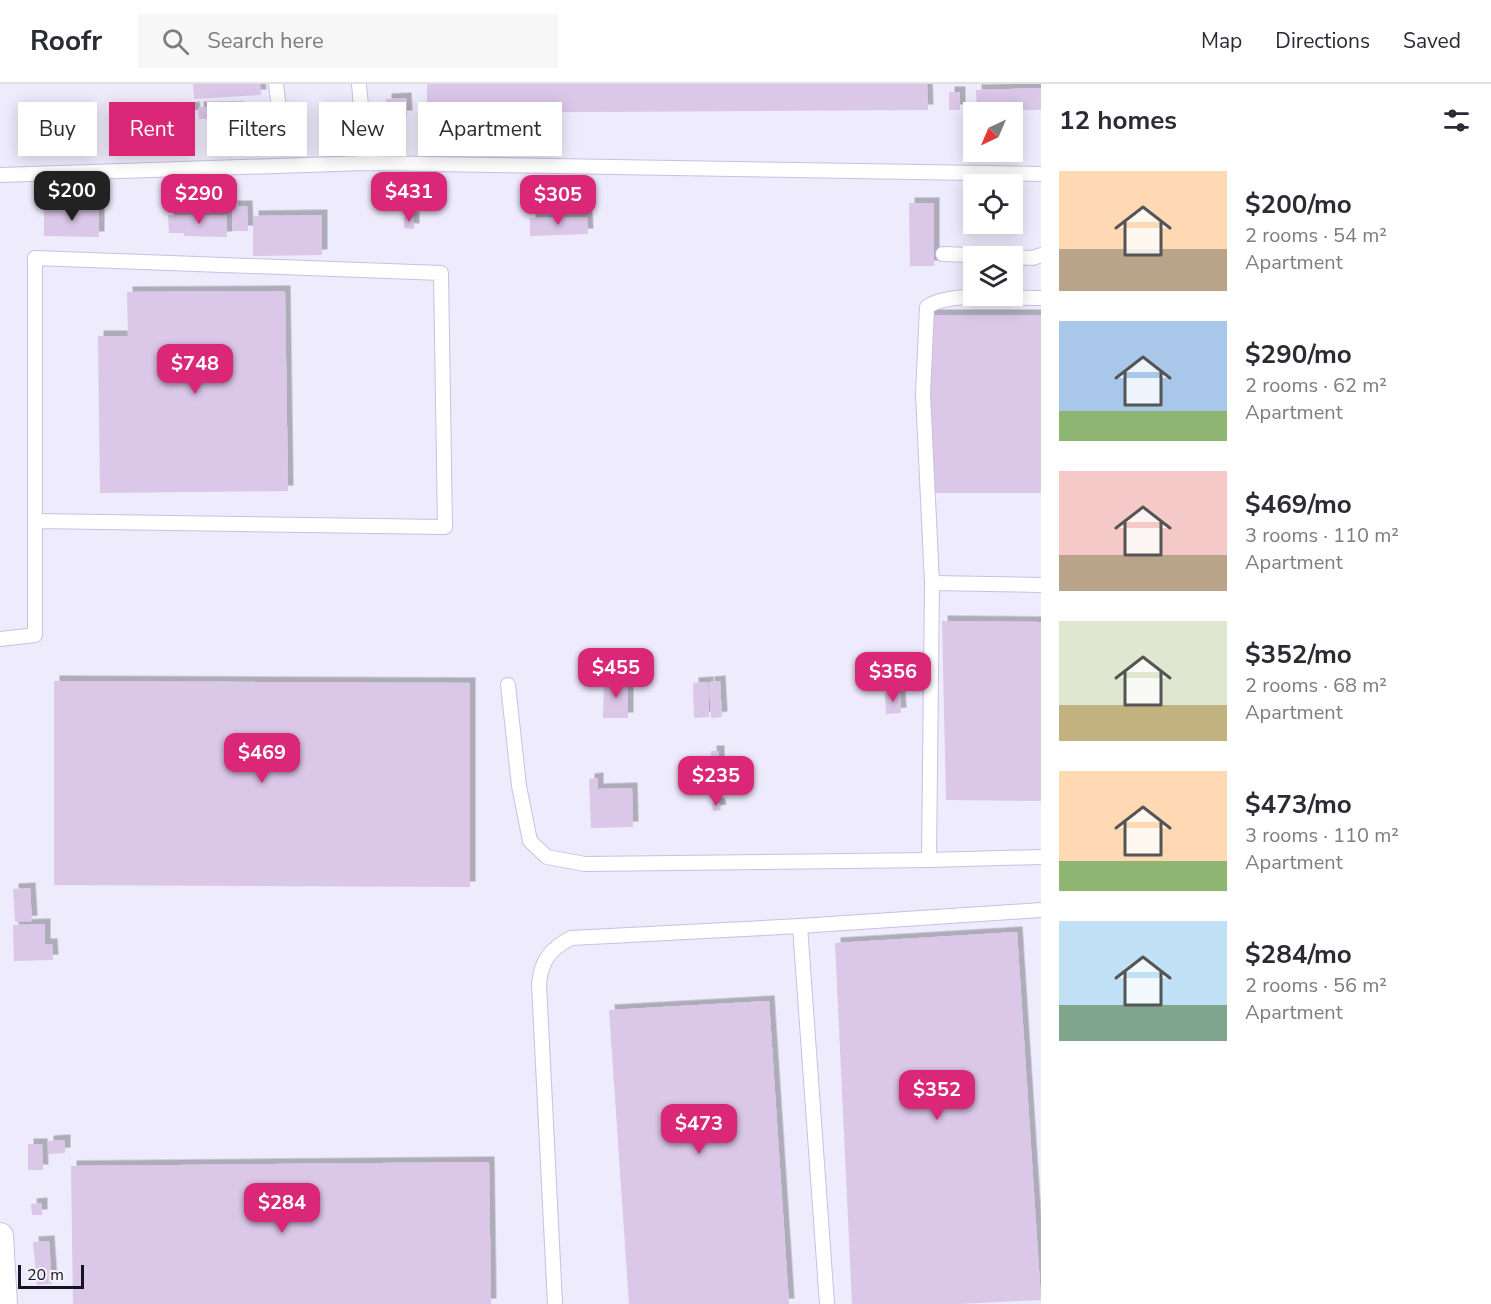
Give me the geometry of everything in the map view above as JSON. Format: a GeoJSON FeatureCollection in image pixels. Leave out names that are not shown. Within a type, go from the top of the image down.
{"type":"FeatureCollection","features":[{"type":"Feature","properties":{"kind":"street"},"geometry":{"type":"LineString","coordinates":[[0,1236],[4,1304]]}},
{"type":"Feature","properties":{"kind":"lane"},"geometry":{"type":"LineString","coordinates":[[276,84],[278,102]]}},
{"type":"Feature","properties":{"kind":"lane"},"geometry":{"type":"LineString","coordinates":[[359,84],[366,163]]}},
{"type":"Feature","properties":{"kind":"lane"},"geometry":{"type":"LineString","coordinates":[[0,176],[366,163],[1041,174]]}},
{"type":"Feature","properties":{"kind":"lane"},"geometry":{"type":"LineString","coordinates":[[943,255],[963,255]]}},
{"type":"Feature","properties":{"kind":"lane"},"geometry":{"type":"LineString","coordinates":[[1023,258],[1033,258],[1041,255]]}},
{"type":"Feature","properties":{"kind":"lane"},"geometry":{"type":"LineString","coordinates":[[0,639],[35,635],[35,521],[35,258],[441,273],[445,527],[35,521]]}},
{"type":"Feature","properties":{"kind":"lane"},"geometry":{"type":"LineString","coordinates":[[929,860],[932,583],[923,394],[927,307],[934,302],[962,297],[1041,298]]}},
{"type":"Feature","properties":{"kind":"lane"},"geometry":{"type":"LineString","coordinates":[[932,583],[1041,585]]}},
{"type":"Feature","properties":{"kind":"lane"},"geometry":{"type":"LineString","coordinates":[[508,685],[519,786],[530,841],[547,857],[585,864],[1041,857]]}},
{"type":"Feature","properties":{"kind":"lane"},"geometry":{"type":"LineString","coordinates":[[555,1304],[539,984],[541,966],[559,945],[572,938],[1041,910]]}},
{"type":"Feature","properties":{"kind":"lane"},"geometry":{"type":"LineString","coordinates":[[800,926],[826,1304]]}},
{"type":"Feature","properties":{"kind":"shaded area"},"geometry":{"type":"Polygon","coordinates":[[[0,84],[1041,84],[1041,1304],[0,1304],[0,84]]]}},
{"type":"Feature","properties":{"kind":"building"},"geometry":{"type":"Polygon","coordinates":[[[193,84],[260,84],[261,95],[194,99],[193,84]]]}},
{"type":"Feature","properties":{"kind":"building"},"geometry":{"type":"Polygon","coordinates":[[[427,84],[927,84],[928,110],[562,112],[562,102],[427,102],[427,84]]]}},
{"type":"Feature","properties":{"kind":"building"},"geometry":{"type":"Polygon","coordinates":[[[1041,88],[1041,110],[1023,110],[1023,102],[977,102],[976,90],[1041,88]]]}},
{"type":"Feature","properties":{"kind":"building"},"geometry":{"type":"Polygon","coordinates":[[[949,92],[960,92],[960,110],[949,110],[949,92]]]}},
{"type":"Feature","properties":{"kind":"building"},"geometry":{"type":"Polygon","coordinates":[[[406,98],[407,116],[406,102],[386,102],[386,99],[406,98]]]}},
{"type":"Feature","properties":{"kind":"building"},"geometry":{"type":"Polygon","coordinates":[[[198,107],[207,107],[207,119],[199,119],[198,107]]]}},
{"type":"Feature","properties":{"kind":"building"},"geometry":{"type":"Polygon","coordinates":[[[909,203],[934,203],[934,266],[910,266],[909,203]]]}},
{"type":"Feature","properties":{"kind":"building"},"geometry":{"type":"Polygon","coordinates":[[[232,206],[247,206],[248,231],[232,231],[232,206]]]}},
{"type":"Feature","properties":{"kind":"building"},"geometry":{"type":"Polygon","coordinates":[[[44,208],[99,209],[99,237],[44,236],[44,208]]]}},
{"type":"Feature","properties":{"kind":"building"},"geometry":{"type":"Polygon","coordinates":[[[168,215],[227,215],[227,237],[184,236],[184,233],[169,233],[168,215]]]}},
{"type":"Feature","properties":{"kind":"building"},"geometry":{"type":"Polygon","coordinates":[[[322,215],[322,255],[253,256],[253,216],[322,215]]]}},
{"type":"Feature","properties":{"kind":"building"},"geometry":{"type":"Polygon","coordinates":[[[404,217],[414,217],[414,229],[404,228],[404,217]]]}},
{"type":"Feature","properties":{"kind":"building"},"geometry":{"type":"Polygon","coordinates":[[[587,217],[588,234],[530,236],[530,218],[587,217]]]}},
{"type":"Feature","properties":{"kind":"building"},"geometry":{"type":"Polygon","coordinates":[[[285,291],[288,491],[100,493],[98,336],[128,336],[127,292],[285,291]]]}},
{"type":"Feature","properties":{"kind":"building"},"geometry":{"type":"Polygon","coordinates":[[[928,315],[1041,315],[1041,493],[929,493],[928,315]]]}},
{"type":"Feature","properties":{"kind":"building"},"geometry":{"type":"Polygon","coordinates":[[[942,621],[1041,622],[1041,801],[946,800],[942,621]]]}},
{"type":"Feature","properties":{"kind":"building"},"geometry":{"type":"Polygon","coordinates":[[[604,679],[628,679],[628,718],[603,718],[604,679]]]}},
{"type":"Feature","properties":{"kind":"building"},"geometry":{"type":"Polygon","coordinates":[[[54,681],[470,683],[470,887],[54,885],[54,681]]]}},
{"type":"Feature","properties":{"kind":"building"},"geometry":{"type":"Polygon","coordinates":[[[720,681],[722,717],[711,718],[709,682],[720,681]]]}},
{"type":"Feature","properties":{"kind":"building"},"geometry":{"type":"Polygon","coordinates":[[[708,682],[709,717],[694,718],[693,683],[708,682]]]}},
{"type":"Feature","properties":{"kind":"building"},"geometry":{"type":"Polygon","coordinates":[[[885,693],[900,693],[901,713],[886,714],[885,693]]]}},
{"type":"Feature","properties":{"kind":"building"},"geometry":{"type":"Polygon","coordinates":[[[711,751],[719,751],[719,770],[712,770],[711,751]]]}},
{"type":"Feature","properties":{"kind":"building"},"geometry":{"type":"Polygon","coordinates":[[[598,778],[598,789],[632,788],[633,827],[591,828],[589,779],[598,778]]]}},
{"type":"Feature","properties":{"kind":"building"},"geometry":{"type":"Polygon","coordinates":[[[712,803],[719,803],[721,810],[713,811],[712,803]]]}},
{"type":"Feature","properties":{"kind":"building"},"geometry":{"type":"Polygon","coordinates":[[[30,888],[32,921],[15,922],[13,889],[30,888]]]}},
{"type":"Feature","properties":{"kind":"building"},"geometry":{"type":"Polygon","coordinates":[[[45,924],[45,944],[52,944],[53,960],[14,961],[13,925],[45,924]]]}},
{"type":"Feature","properties":{"kind":"building"},"geometry":{"type":"Polygon","coordinates":[[[1017,932],[1041,1300],[958,1304],[852,1304],[835,943],[1017,932]]]}},
{"type":"Feature","properties":{"kind":"building"},"geometry":{"type":"Polygon","coordinates":[[[769,1001],[789,1304],[629,1304],[609,1010],[769,1001]]]}},
{"type":"Feature","properties":{"kind":"building"},"geometry":{"type":"Polygon","coordinates":[[[65,1140],[65,1153],[48,1154],[48,1141],[65,1140]]]}},
{"type":"Feature","properties":{"kind":"building"},"geometry":{"type":"Polygon","coordinates":[[[28,1144],[42,1144],[43,1170],[28,1170],[28,1144]]]}},
{"type":"Feature","properties":{"kind":"building"},"geometry":{"type":"Polygon","coordinates":[[[489,1162],[491,1304],[73,1304],[71,1166],[489,1162]]]}},
{"type":"Feature","properties":{"kind":"building"},"geometry":{"type":"Polygon","coordinates":[[[42,1203],[42,1215],[32,1215],[31,1204],[42,1203]]]}},
{"type":"Feature","properties":{"kind":"building"},"geometry":{"type":"Polygon","coordinates":[[[49,1241],[52,1284],[37,1285],[33,1242],[49,1241]]]}}]}
